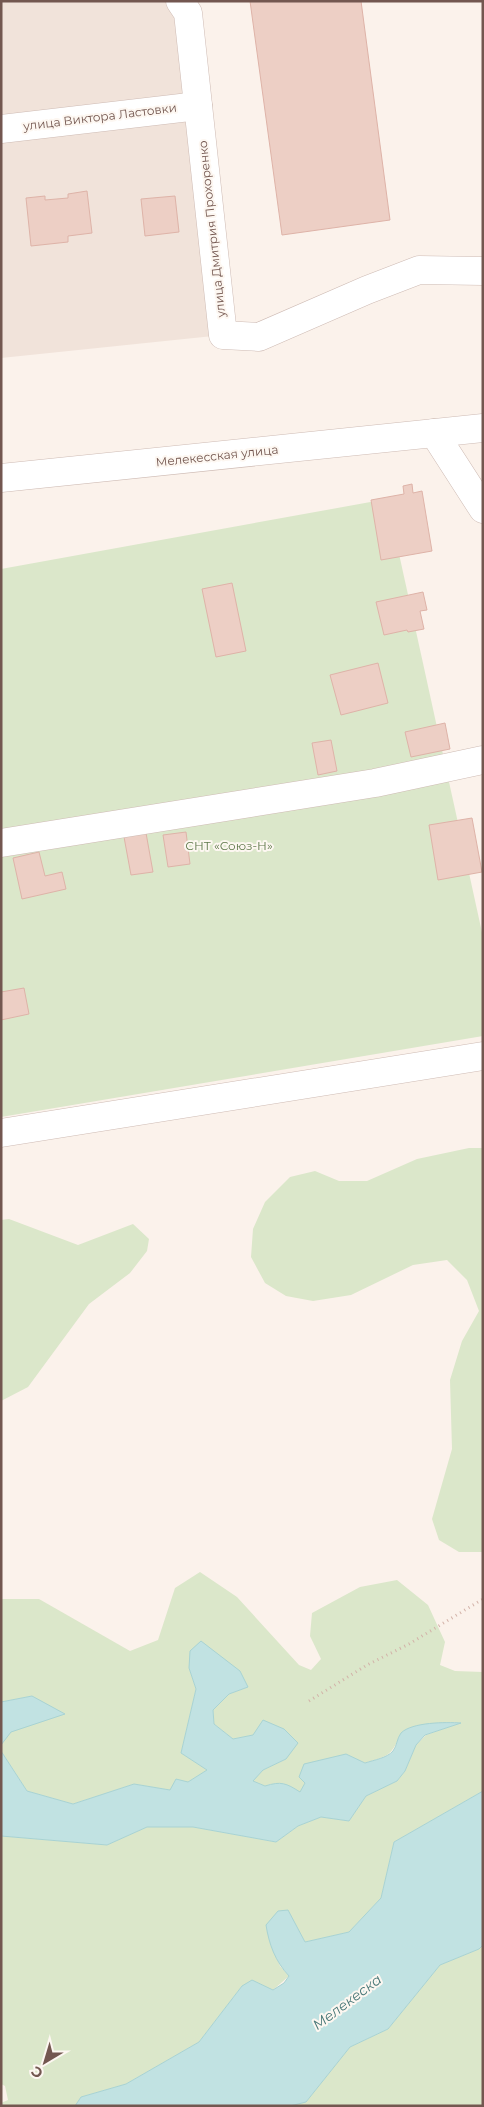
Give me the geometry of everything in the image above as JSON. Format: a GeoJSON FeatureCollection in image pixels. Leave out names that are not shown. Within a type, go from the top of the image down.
{"type":"FeatureCollection","features":[{"type":"Feature","properties":{"kind":"street","name":"улица Дмитрия Прохоренко"},"geometry":{"type":"LineString","coordinates":[[180,1],[188,13],[223,335],[259,337],[366,290],[419,270],[483,271]]}},
{"type":"Feature","properties":{"kind":"street","name":"улица Виктора Ластовки"},"geometry":{"type":"LineString","coordinates":[[1,129],[198,106]]}},
{"type":"Feature","properties":{"kind":"street"},"geometry":{"type":"LineString","coordinates":[[483,408],[434,433],[483,509]]}},
{"type":"Feature","properties":{"kind":"street","name":"Мелекесская улица"},"geometry":{"type":"LineString","coordinates":[[1,478],[483,428]]}},
{"type":"Feature","properties":{"kind":"street"},"geometry":{"type":"LineString","coordinates":[[1,843],[375,783],[483,760]]}},
{"type":"Feature","properties":{"kind":"street"},"geometry":{"type":"LineString","coordinates":[[1,1132],[483,1056]]}},
{"type":"Feature","properties":{"kind":"path"},"geometry":{"type":"LineString","coordinates":[[308,1701],[367,1665],[410,1644],[483,1599]]}},
{"type":"Feature","properties":{"kind":"shaded area"},"geometry":{"type":"Polygon","coordinates":[[[1,1],[187,1],[223,335],[1,358],[1,1]]]}},
{"type":"Feature","properties":{"kind":"green space","name":"СНТ «Союз-Н»"},"geometry":{"type":"Polygon","coordinates":[[[387,499],[483,937],[483,1036],[1,1117],[1,569],[387,499]]]}},
{"type":"Feature","properties":{"kind":"green space"},"geometry":{"type":"Polygon","coordinates":[[[469,1148],[483,1148],[483,1552],[459,1552],[439,1540],[432,1519],[452,1449],[450,1380],[462,1341],[479,1311],[467,1280],[447,1260],[413,1265],[351,1295],[313,1301],[286,1296],[265,1283],[251,1257],[253,1229],[265,1202],[290,1177],[315,1171],[339,1181],[367,1181],[417,1159],[469,1148]]]}},
{"type":"Feature","properties":{"kind":"green space"},"geometry":{"type":"Polygon","coordinates":[[[9,1219],[78,1245],[133,1224],[149,1239],[147,1251],[130,1273],[89,1304],[28,1387],[1,1401],[1,1220],[9,1219]]]}},
{"type":"Feature","properties":{"kind":"green space"},"geometry":{"type":"Polygon","coordinates":[[[200,1572],[237,1597],[299,1665],[311,1670],[321,1659],[310,1636],[312,1613],[360,1587],[397,1580],[428,1605],[445,1642],[440,1665],[455,1671],[483,1672],[483,1791],[394,1842],[381,1898],[349,1932],[305,1942],[288,1911],[269,1940],[280,1966],[289,1976],[273,1990],[242,1986],[199,2042],[126,2084],[81,2097],[75,2106],[1,2106],[1,2103],[8,2100],[5,2086],[1,2084],[1,1836],[107,1845],[147,1827],[193,1827],[276,1842],[298,1826],[321,1817],[349,1821],[366,1796],[397,1781],[405,1771],[416,1745],[426,1735],[460,1723],[448,1722],[400,1735],[391,1752],[365,1763],[346,1755],[305,1783],[300,1793],[283,1784],[265,1786],[252,1781],[263,1770],[286,1759],[253,1735],[233,1739],[214,1724],[213,1710],[229,1694],[248,1687],[189,1668],[196,1689],[181,1753],[208,1770],[170,1790],[134,1784],[73,1804],[27,1791],[1,1751],[1,1745],[32,1696],[1,1702],[1,1599],[39,1599],[130,1651],[158,1640],[175,1588],[200,1572]]]}},
{"type":"Feature","properties":{"kind":"green space"},"geometry":{"type":"Polygon","coordinates":[[[483,1945],[483,2106],[290,2106],[306,2102],[350,2047],[388,2029],[440,1965],[479,1949],[483,1945]]]}},
{"type":"Feature","properties":{"kind":"water"},"geometry":{"type":"Polygon","coordinates":[[[201,1641],[240,1671],[248,1687],[229,1694],[213,1710],[214,1724],[233,1739],[253,1735],[263,1720],[284,1729],[298,1743],[286,1759],[263,1770],[253,1781],[265,1786],[283,1784],[300,1792],[305,1783],[299,1777],[304,1764],[346,1754],[365,1763],[390,1753],[394,1749],[401,1733],[406,1729],[430,1723],[461,1723],[425,1735],[416,1745],[405,1771],[397,1781],[366,1796],[349,1821],[321,1817],[298,1826],[276,1842],[193,1827],[147,1827],[107,1845],[1,1836],[1,1751],[27,1791],[73,1804],[134,1784],[170,1790],[176,1779],[188,1782],[207,1770],[181,1753],[196,1689],[189,1668],[190,1651],[201,1641]]]}},
{"type":"Feature","properties":{"kind":"water"},"geometry":{"type":"Polygon","coordinates":[[[32,1696],[65,1714],[11,1732],[1,1745],[1,1702],[32,1696]]]}},
{"type":"Feature","properties":{"kind":"water","name":"Мелекеска"},"geometry":{"type":"Polygon","coordinates":[[[483,1791],[483,1945],[479,1949],[440,1965],[388,2029],[350,2047],[306,2102],[290,2106],[75,2106],[81,2097],[126,2084],[199,2042],[242,1986],[252,1980],[273,1990],[284,1983],[289,1976],[273,1952],[266,1925],[278,1911],[288,1910],[305,1942],[349,1932],[381,1898],[394,1842],[483,1791]]]}},
{"type":"Feature","properties":{"kind":"building"},"geometry":{"type":"Polygon","coordinates":[[[250,1],[361,1],[390,220],[282,235],[250,1]]]}},
{"type":"Feature","properties":{"kind":"building"},"geometry":{"type":"Polygon","coordinates":[[[87,191],[92,233],[68,236],[68,242],[31,246],[26,198],[45,196],[45,200],[68,198],[68,194],[87,191]]]}},
{"type":"Feature","properties":{"kind":"building"},"geometry":{"type":"Polygon","coordinates":[[[175,196],[179,232],[145,236],[141,199],[175,196]]]}},
{"type":"Feature","properties":{"kind":"building"},"geometry":{"type":"Polygon","coordinates":[[[412,484],[413,493],[422,491],[432,551],[381,560],[371,500],[404,494],[403,486],[412,484]]]}},
{"type":"Feature","properties":{"kind":"building"},"geometry":{"type":"Polygon","coordinates":[[[232,583],[246,651],[216,657],[202,589],[232,583]]]}},
{"type":"Feature","properties":{"kind":"building"},"geometry":{"type":"Polygon","coordinates":[[[423,592],[427,610],[420,611],[424,629],[408,632],[407,630],[384,635],[376,602],[423,592]]]}},
{"type":"Feature","properties":{"kind":"building"},"geometry":{"type":"Polygon","coordinates":[[[378,663],[388,703],[341,715],[330,675],[378,663]]]}},
{"type":"Feature","properties":{"kind":"building"},"geometry":{"type":"Polygon","coordinates":[[[445,723],[450,749],[411,757],[405,732],[445,723]]]}},
{"type":"Feature","properties":{"kind":"building"},"geometry":{"type":"Polygon","coordinates":[[[331,740],[337,771],[318,775],[312,743],[331,740]]]}},
{"type":"Feature","properties":{"kind":"building"},"geometry":{"type":"Polygon","coordinates":[[[472,818],[482,872],[438,880],[429,825],[472,818]]]}},
{"type":"Feature","properties":{"kind":"building"},"geometry":{"type":"Polygon","coordinates":[[[186,832],[190,864],[168,867],[163,835],[186,832]]]}},
{"type":"Feature","properties":{"kind":"building"},"geometry":{"type":"Polygon","coordinates":[[[146,833],[153,872],[131,875],[124,837],[146,833]]]}},
{"type":"Feature","properties":{"kind":"building"},"geometry":{"type":"Polygon","coordinates":[[[39,852],[45,876],[62,872],[66,889],[22,899],[13,858],[39,852]]]}},
{"type":"Feature","properties":{"kind":"building"},"geometry":{"type":"Polygon","coordinates":[[[24,988],[29,1014],[1,1020],[1,992],[24,988]]]}}]}
